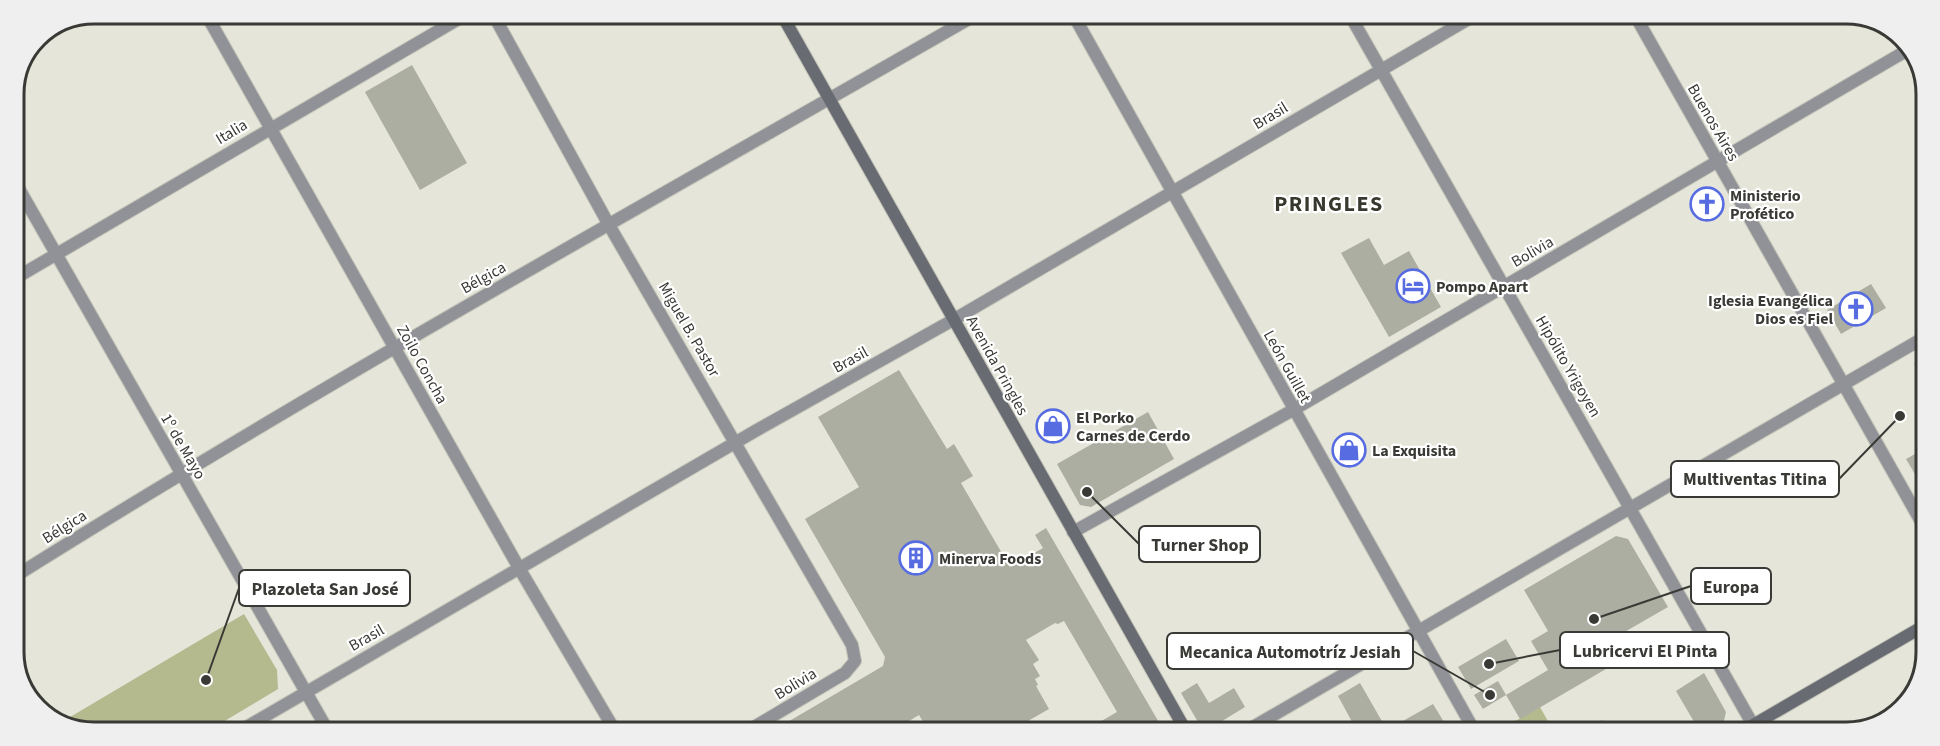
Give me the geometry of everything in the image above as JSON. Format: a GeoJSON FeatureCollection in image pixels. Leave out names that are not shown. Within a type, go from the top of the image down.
{"type":"FeatureCollection","features":[{"type":"Feature","properties":{"kind":"main road","name":"Avenida Pringles"},"geometry":{"type":"LineString","coordinates":[[787,24],[1181,722]]}},
{"type":"Feature","properties":{"kind":"main road"},"geometry":{"type":"LineString","coordinates":[[1767,722],[1916,631]]}},
{"type":"Feature","properties":{"kind":"street","name":"Zoilo Concha"},"geometry":{"type":"LineString","coordinates":[[212,24],[519,568],[610,722]]}},
{"type":"Feature","properties":{"kind":"street","name":"Italia"},"geometry":{"type":"LineString","coordinates":[[24,273],[450,24]]}},
{"type":"Feature","properties":{"kind":"street","name":"Miguel B. Pastor"},"geometry":{"type":"LineString","coordinates":[[498,24],[609,225],[852,645],[855,661]]}},
{"type":"Feature","properties":{"kind":"street","name":"Bélgica"},"geometry":{"type":"LineString","coordinates":[[24,571],[180,473],[394,346],[960,24]]}},
{"type":"Feature","properties":{"kind":"street","name":"León Guillet"},"geometry":{"type":"LineString","coordinates":[[1078,24],[1469,722]]}},
{"type":"Feature","properties":{"kind":"street","name":"Hipólito Yrigoyen"},"geometry":{"type":"LineString","coordinates":[[1355,24],[1751,722]]}},
{"type":"Feature","properties":{"kind":"street","name":"Brasil"},"geometry":{"type":"LineString","coordinates":[[254,722],[953,320],[1460,24]]}},
{"type":"Feature","properties":{"kind":"street","name":"Buenos Aires"},"geometry":{"type":"LineString","coordinates":[[1640,24],[1916,513]]}},
{"type":"Feature","properties":{"kind":"street","name":"Bolivia"},"geometry":{"type":"LineString","coordinates":[[1073,532],[1293,410],[1903,53]]}},
{"type":"Feature","properties":{"kind":"street","name":"1º de Mayo"},"geometry":{"type":"LineString","coordinates":[[24,198],[323,722]]}},
{"type":"Feature","properties":{"kind":"street"},"geometry":{"type":"LineString","coordinates":[[1261,722],[1916,342]]}},
{"type":"Feature","properties":{"kind":"street","name":"Bolivia"},"geometry":{"type":"LineString","coordinates":[[762,722],[845,673],[855,661]]}},
{"type":"Feature","properties":{"kind":"green space"},"geometry":{"type":"Polygon","coordinates":[[[244,614],[277,670],[278,689],[223,722],[94,722],[69,717],[244,614]]]}},
{"type":"Feature","properties":{"kind":"green space"},"geometry":{"type":"Polygon","coordinates":[[[1540,707],[1548,722],[1514,722],[1540,707]]]}},
{"type":"Feature","properties":{"kind":"building"},"geometry":{"type":"Polygon","coordinates":[[[412,65],[467,163],[420,190],[365,92],[412,65]]]}},
{"type":"Feature","properties":{"kind":"building"},"geometry":{"type":"Polygon","coordinates":[[[1369,238],[1384,265],[1409,251],[1441,307],[1389,337],[1341,253],[1369,238]]]}},
{"type":"Feature","properties":{"kind":"building","name":"Iglesia Evangélica Dios es Fiel"},"geometry":{"type":"Polygon","coordinates":[[[1871,284],[1886,308],[1841,334],[1827,310],[1871,284]]]}},
{"type":"Feature","properties":{"kind":"building","name":"Minerva Foods"},"geometry":{"type":"Polygon","coordinates":[[[899,370],[947,449],[954,444],[973,476],[961,483],[1010,567],[1043,548],[1035,535],[1046,528],[1159,722],[1100,722],[1117,712],[1064,621],[1055,623],[1026,640],[1039,660],[1033,664],[1040,676],[1035,679],[1038,685],[1036,686],[1049,709],[1026,722],[923,722],[919,715],[907,722],[788,722],[883,666],[885,657],[805,519],[859,487],[818,417],[899,370]]]}},
{"type":"Feature","properties":{"kind":"building"},"geometry":{"type":"Polygon","coordinates":[[[1148,412],[1174,459],[1091,507],[1080,505],[1057,464],[1148,412]]]}},
{"type":"Feature","properties":{"kind":"building"},"geometry":{"type":"Polygon","coordinates":[[[1916,453],[1916,476],[1906,459],[1916,453]]]}},
{"type":"Feature","properties":{"kind":"building"},"geometry":{"type":"Polygon","coordinates":[[[1616,536],[1628,539],[1668,607],[1595,649],[1606,669],[1520,719],[1506,695],[1548,670],[1531,641],[1548,631],[1524,590],[1616,536]]]}},
{"type":"Feature","properties":{"kind":"building"},"geometry":{"type":"Polygon","coordinates":[[[1506,639],[1519,661],[1471,689],[1458,667],[1506,639]]]}},
{"type":"Feature","properties":{"kind":"building"},"geometry":{"type":"Polygon","coordinates":[[[1704,673],[1726,712],[1724,722],[1694,722],[1676,691],[1704,673]]]}},
{"type":"Feature","properties":{"kind":"building"},"geometry":{"type":"Polygon","coordinates":[[[1498,681],[1506,695],[1483,709],[1474,695],[1498,681]]]}},
{"type":"Feature","properties":{"kind":"building"},"geometry":{"type":"Polygon","coordinates":[[[1197,683],[1209,703],[1234,688],[1245,707],[1221,722],[1198,722],[1181,693],[1197,683]]]}},
{"type":"Feature","properties":{"kind":"building"},"geometry":{"type":"Polygon","coordinates":[[[1360,683],[1382,722],[1352,722],[1338,696],[1360,683]]]}},
{"type":"Feature","properties":{"kind":"building"},"geometry":{"type":"Polygon","coordinates":[[[1433,704],[1444,722],[1401,722],[1433,704]]]}},
{"type":"Feature","properties":{"kind":"place","name":"Ministerio Profético"},"geometry":{"type":"Point","coordinates":[1707,204]}},
{"type":"Feature","properties":{"kind":"place","name":"Pompo Apart"},"geometry":{"type":"Point","coordinates":[1413,286]}},
{"type":"Feature","properties":{"kind":"place","name":"Iglesia Evangélica Dios es Fiel"},"geometry":{"type":"Point","coordinates":[1856,309]}},
{"type":"Feature","properties":{"kind":"place","name":"Multiventas Titina"},"geometry":{"type":"Point","coordinates":[1900,416]}},
{"type":"Feature","properties":{"kind":"place","name":"El Porko Carnes de Cerdo"},"geometry":{"type":"Point","coordinates":[1053,426]}},
{"type":"Feature","properties":{"kind":"place","name":"La Exquisita"},"geometry":{"type":"Point","coordinates":[1349,450]}},
{"type":"Feature","properties":{"kind":"place","name":"Turner Shop"},"geometry":{"type":"Point","coordinates":[1087,492]}},
{"type":"Feature","properties":{"kind":"place","name":"Minerva Foods"},"geometry":{"type":"Point","coordinates":[916,558]}},
{"type":"Feature","properties":{"kind":"place","name":"Europa"},"geometry":{"type":"Point","coordinates":[1594,619]}},
{"type":"Feature","properties":{"kind":"place","name":"Lubricervi El Pinta"},"geometry":{"type":"Point","coordinates":[1489,664]}},
{"type":"Feature","properties":{"kind":"place","name":"Plazoleta San José"},"geometry":{"type":"Point","coordinates":[206,680]}},
{"type":"Feature","properties":{"kind":"place","name":"Mecanica Automotríz Jesiah"},"geometry":{"type":"Point","coordinates":[1490,695]}},
{"type":"Feature","properties":{"kind":"district","name":"PRINGLES"},"geometry":{"type":"Point","coordinates":[1329,203]}}]}
